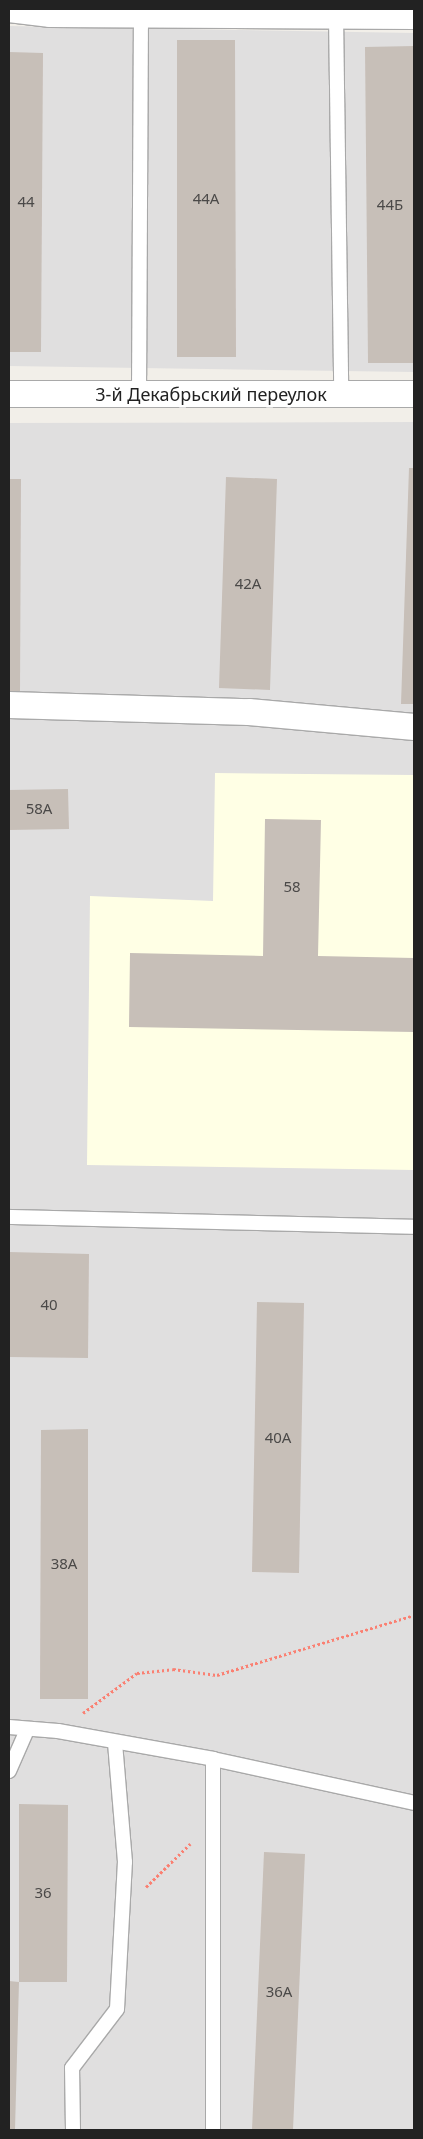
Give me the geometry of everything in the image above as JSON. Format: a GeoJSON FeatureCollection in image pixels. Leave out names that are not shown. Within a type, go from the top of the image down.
{"type":"FeatureCollection","features":[{"type":"Feature","properties":{"kind":"street"},"geometry":{"type":"LineString","coordinates":[[9,10],[51,14],[141,12],[336,14],[365,12],[414,16]]}},
{"type":"Feature","properties":{"kind":"street","name":"3-й Декабрьский переулок"},"geometry":{"type":"LineString","coordinates":[[9,394],[414,394]]}},
{"type":"Feature","properties":{"kind":"street"},"geometry":{"type":"LineString","coordinates":[[9,705],[249,712],[414,727]]}},
{"type":"Feature","properties":{"kind":"lane"},"geometry":{"type":"LineString","coordinates":[[139,394],[141,12]]}},
{"type":"Feature","properties":{"kind":"lane"},"geometry":{"type":"LineString","coordinates":[[336,14],[341,394]]}},
{"type":"Feature","properties":{"kind":"lane"},"geometry":{"type":"LineString","coordinates":[[9,1216],[414,1228]]}},
{"type":"Feature","properties":{"kind":"lane"},"geometry":{"type":"LineString","coordinates":[[9,1727],[58,1732],[214,1759],[414,1803]]}},
{"type":"Feature","properties":{"kind":"lane"},"geometry":{"type":"LineString","coordinates":[[9,1771],[27,1730]]}},
{"type":"Feature","properties":{"kind":"lane"},"geometry":{"type":"LineString","coordinates":[[73,2130],[72,2068],[117,2009],[125,1862],[115,1743]]}},
{"type":"Feature","properties":{"kind":"lane"},"geometry":{"type":"LineString","coordinates":[[213,2130],[214,1759]]}},
{"type":"Feature","properties":{"kind":"path"},"geometry":{"type":"LineString","coordinates":[[58,1732],[137,1673],[173,1669],[217,1675],[414,1615]]}},
{"type":"Feature","properties":{"kind":"path"},"geometry":{"type":"LineString","coordinates":[[122,1910],[214,1821]]}},
{"type":"Feature","properties":{"kind":"shaded area"},"geometry":{"type":"Polygon","coordinates":[[[9,26],[414,33],[414,372],[9,366],[9,26]]]}},
{"type":"Feature","properties":{"kind":"shaded area"},"geometry":{"type":"Polygon","coordinates":[[[414,422],[414,2130],[9,2130],[9,423],[414,422]]]}},
{"type":"Feature","properties":{"kind":"shaded area"},"geometry":{"type":"Polygon","coordinates":[[[215,773],[414,775],[414,1170],[87,1165],[90,896],[213,901],[215,773]]]}},
{"type":"Feature","properties":{"kind":"building"},"geometry":{"type":"Polygon","coordinates":[[[177,40],[235,40],[236,357],[177,357],[177,40]]]}},
{"type":"Feature","properties":{"kind":"building"},"geometry":{"type":"Polygon","coordinates":[[[414,46],[414,363],[368,363],[365,47],[414,46]]]}},
{"type":"Feature","properties":{"kind":"building"},"geometry":{"type":"Polygon","coordinates":[[[9,52],[43,53],[41,352],[9,352],[9,52]]]}},
{"type":"Feature","properties":{"kind":"building"},"geometry":{"type":"Polygon","coordinates":[[[409,468],[414,468],[414,704],[401,704],[409,468]]]}},
{"type":"Feature","properties":{"kind":"building"},"geometry":{"type":"Polygon","coordinates":[[[226,477],[277,479],[270,690],[219,688],[226,477]]]}},
{"type":"Feature","properties":{"kind":"building"},"geometry":{"type":"Polygon","coordinates":[[[9,479],[21,479],[20,695],[9,695],[9,479]]]}},
{"type":"Feature","properties":{"kind":"building"},"geometry":{"type":"Polygon","coordinates":[[[68,789],[69,829],[9,830],[9,790],[68,789]]]}},
{"type":"Feature","properties":{"kind":"building"},"geometry":{"type":"Polygon","coordinates":[[[265,819],[321,820],[318,956],[414,958],[414,1032],[129,1027],[130,953],[263,956],[265,819]]]}},
{"type":"Feature","properties":{"kind":"building"},"geometry":{"type":"Polygon","coordinates":[[[9,1252],[89,1254],[88,1358],[9,1357],[9,1252]]]}},
{"type":"Feature","properties":{"kind":"building"},"geometry":{"type":"Polygon","coordinates":[[[257,1302],[304,1303],[299,1573],[252,1572],[257,1302]]]}},
{"type":"Feature","properties":{"kind":"building"},"geometry":{"type":"Polygon","coordinates":[[[88,1429],[88,1699],[40,1699],[41,1430],[88,1429]]]}},
{"type":"Feature","properties":{"kind":"building"},"geometry":{"type":"Polygon","coordinates":[[[19,1804],[68,1805],[67,1982],[19,1982],[19,1804]]]}},
{"type":"Feature","properties":{"kind":"building"},"geometry":{"type":"Polygon","coordinates":[[[264,1852],[305,1854],[293,2130],[252,2130],[264,1852]]]}},
{"type":"Feature","properties":{"kind":"building"},"geometry":{"type":"Polygon","coordinates":[[[9,1981],[19,1982],[15,2130],[9,2130],[9,1981]]]}}]}
